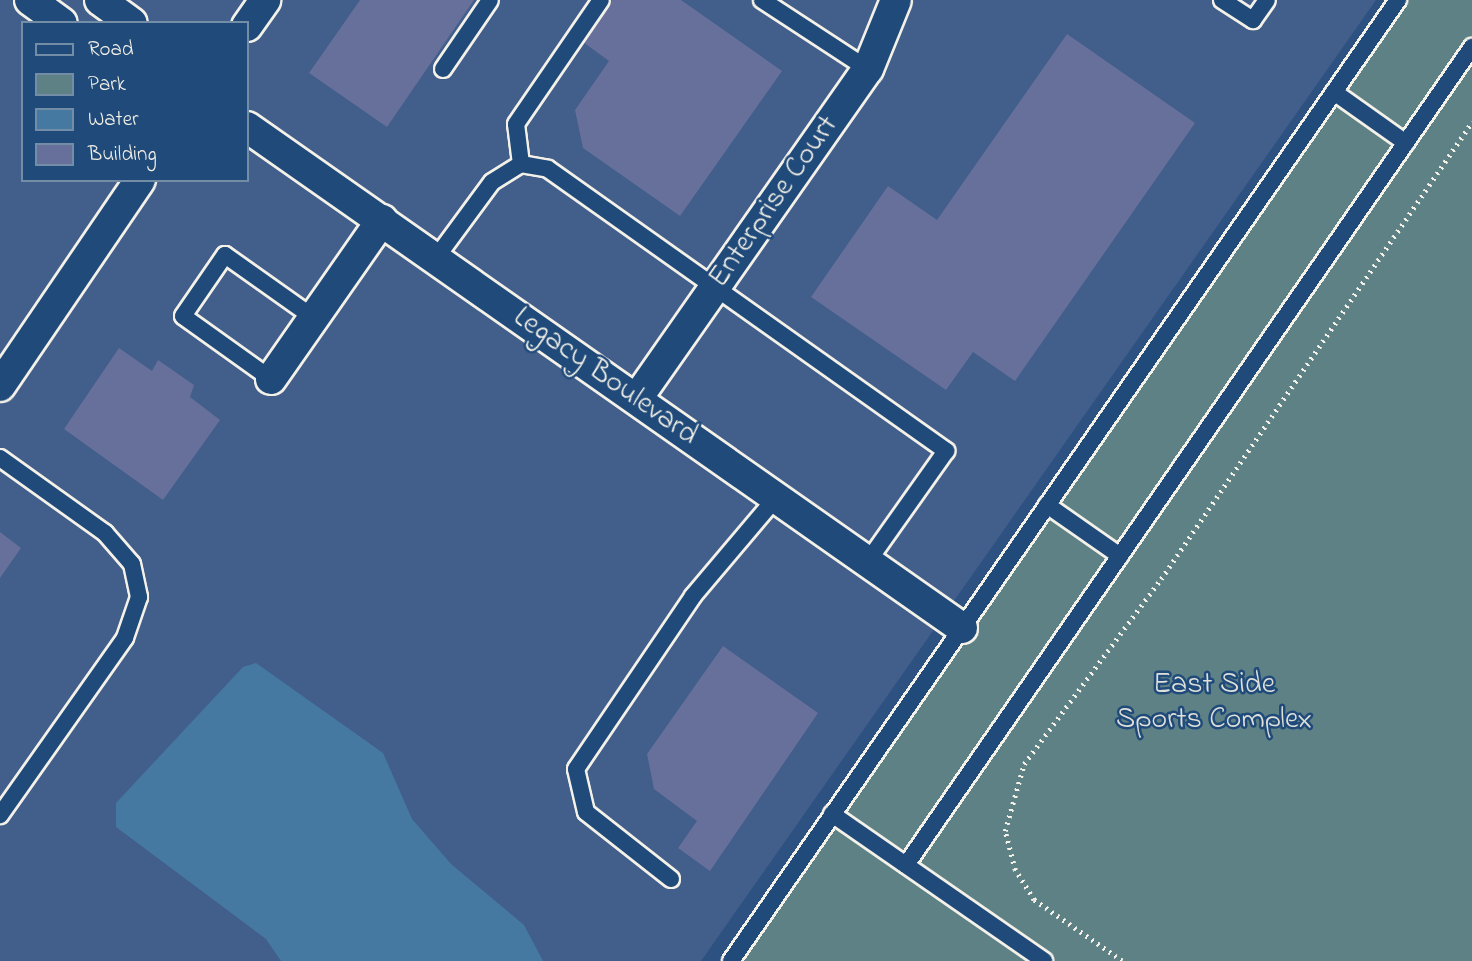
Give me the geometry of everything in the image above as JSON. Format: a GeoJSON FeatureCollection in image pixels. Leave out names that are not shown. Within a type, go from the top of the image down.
{"type":"FeatureCollection","features":[{"type":"Feature","properties":{"kind":"street"},"geometry":{"type":"LineString","coordinates":[[30,0],[59,21]]}},
{"type":"Feature","properties":{"kind":"street"},"geometry":{"type":"LineString","coordinates":[[100,0],[129,21]]}},
{"type":"Feature","properties":{"kind":"street"},"geometry":{"type":"LineString","coordinates":[[248,25],[265,0]]}},
{"type":"Feature","properties":{"kind":"street","name":"Enterprise Court"},"geometry":{"type":"LineString","coordinates":[[638,397],[868,69],[896,0]]}},
{"type":"Feature","properties":{"kind":"street","name":"Legacy Boulevard"},"geometry":{"type":"LineString","coordinates":[[248,128],[638,397],[866,564],[962,628]]}},
{"type":"Feature","properties":{"kind":"street"},"geometry":{"type":"LineString","coordinates":[[0,386],[139,182]]}},
{"type":"Feature","properties":{"kind":"street"},"geometry":{"type":"LineString","coordinates":[[271,379],[382,220]]}},
{"type":"Feature","properties":{"kind":"lane"},"geometry":{"type":"LineString","coordinates":[[443,69],[490,0]]}},
{"type":"Feature","properties":{"kind":"lane"},"geometry":{"type":"LineString","coordinates":[[521,164],[516,124],[601,0]]}},
{"type":"Feature","properties":{"kind":"lane"},"geometry":{"type":"LineString","coordinates":[[762,0],[868,69]]}},
{"type":"Feature","properties":{"kind":"lane"},"geometry":{"type":"LineString","coordinates":[[1222,0],[1253,20],[1266,0]]}},
{"type":"Feature","properties":{"kind":"lane"},"geometry":{"type":"LineString","coordinates":[[731,961],[1398,0]]}},
{"type":"Feature","properties":{"kind":"lane"},"geometry":{"type":"LineString","coordinates":[[906,865],[1472,47]]}},
{"type":"Feature","properties":{"kind":"lane"},"geometry":{"type":"LineString","coordinates":[[1334,92],[1406,143]]}},
{"type":"Feature","properties":{"kind":"lane"},"geometry":{"type":"LineString","coordinates":[[436,258],[492,182],[521,164],[548,169],[946,451],[866,564]]}},
{"type":"Feature","properties":{"kind":"lane"},"geometry":{"type":"LineString","coordinates":[[271,379],[183,316],[225,255],[314,318]]}},
{"type":"Feature","properties":{"kind":"lane"},"geometry":{"type":"LineString","coordinates":[[0,458],[105,533],[132,564],[139,597],[125,638],[0,816]]}},
{"type":"Feature","properties":{"kind":"lane"},"geometry":{"type":"LineString","coordinates":[[671,879],[586,813],[576,769],[693,596],[775,499]]}},
{"type":"Feature","properties":{"kind":"lane"},"geometry":{"type":"LineString","coordinates":[[1048,505],[1120,556]]}},
{"type":"Feature","properties":{"kind":"lane"},"geometry":{"type":"LineString","coordinates":[[832,814],[1044,961]]}},
{"type":"Feature","properties":{"kind":"path"},"geometry":{"type":"LineString","coordinates":[[1122,961],[1034,900],[1015,870],[1005,831],[1024,765],[1161,579],[1472,122]]}},
{"type":"Feature","properties":{"kind":"shaded area"},"geometry":{"type":"Polygon","coordinates":[[[0,0],[1376,0],[701,961],[0,961],[0,0]]]}},
{"type":"Feature","properties":{"kind":"green space","name":"East Side Sports Complex"},"geometry":{"type":"Polygon","coordinates":[[[1385,0],[1472,0],[1472,961],[723,961],[1385,0]]]}},
{"type":"Feature","properties":{"kind":"water"},"geometry":{"type":"Polygon","coordinates":[[[256,663],[383,753],[412,819],[451,864],[524,925],[543,961],[281,961],[266,939],[116,827],[116,803],[243,667],[256,663]]]}},
{"type":"Feature","properties":{"kind":"building"},"geometry":{"type":"Polygon","coordinates":[[[360,0],[474,0],[387,127],[309,73],[360,0]]]}},
{"type":"Feature","properties":{"kind":"building"},"geometry":{"type":"Polygon","coordinates":[[[612,0],[681,0],[782,71],[680,216],[583,148],[575,110],[609,61],[583,42],[612,0]]]}},
{"type":"Feature","properties":{"kind":"building"},"geometry":{"type":"Polygon","coordinates":[[[1067,34],[1195,123],[1015,381],[973,352],[946,390],[811,297],[888,186],[937,220],[1067,34]]]}},
{"type":"Feature","properties":{"kind":"building"},"geometry":{"type":"Polygon","coordinates":[[[119,348],[152,371],[158,360],[194,385],[190,397],[220,420],[163,500],[64,429],[119,348]]]}},
{"type":"Feature","properties":{"kind":"building"},"geometry":{"type":"Polygon","coordinates":[[[0,532],[21,548],[0,578],[0,532]]]}},
{"type":"Feature","properties":{"kind":"building"},"geometry":{"type":"Polygon","coordinates":[[[723,646],[818,713],[710,871],[678,848],[697,821],[654,789],[647,754],[723,646]]]}}]}
